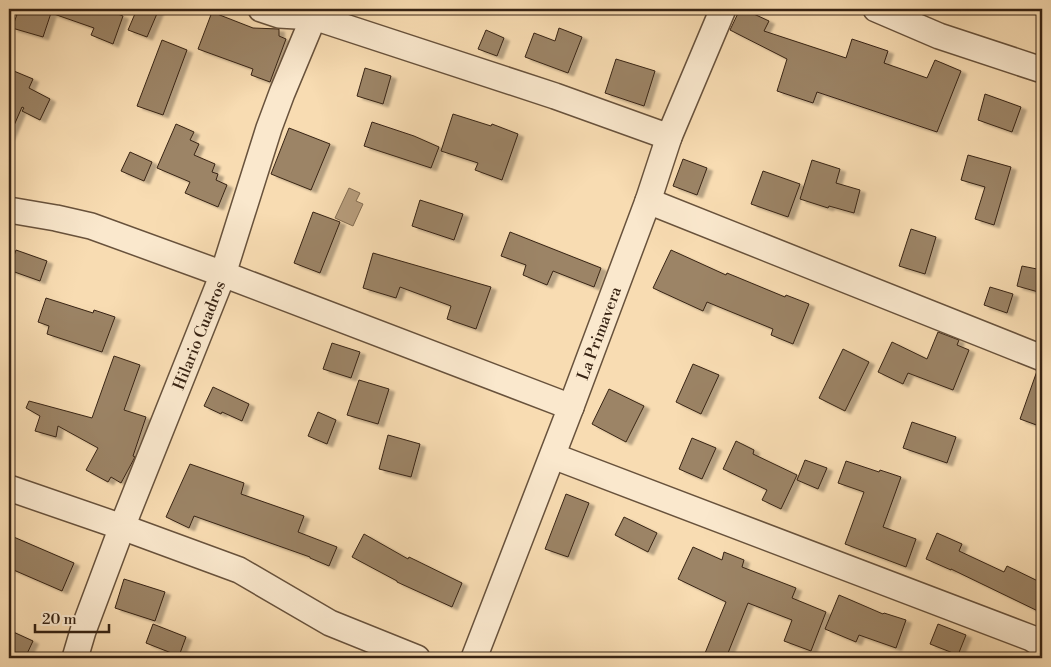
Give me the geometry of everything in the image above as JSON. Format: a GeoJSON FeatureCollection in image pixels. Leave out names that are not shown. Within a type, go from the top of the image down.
{"type":"FeatureCollection","features":[{"type":"Feature","properties":{"kind":"street"},"geometry":{"type":"LineString","coordinates":[[261,9],[279,15],[315,13],[669,137]]}},
{"type":"Feature","properties":{"kind":"street","name":"La Primavera"},"geometry":{"type":"LineString","coordinates":[[474,658],[553,456],[648,201],[669,137],[723,9]]}},
{"type":"Feature","properties":{"kind":"street"},"geometry":{"type":"LineString","coordinates":[[876,9],[939,36],[1042,70]]}},
{"type":"Feature","properties":{"kind":"street","name":"Hilario Cuadros"},"geometry":{"type":"LineString","coordinates":[[75,658],[83,631],[122,527],[223,274],[269,128],[315,13]]}},
{"type":"Feature","properties":{"kind":"street"},"geometry":{"type":"LineString","coordinates":[[648,201],[1042,358]]}},
{"type":"Feature","properties":{"kind":"street"},"geometry":{"type":"LineString","coordinates":[[9,210],[91,226],[223,274],[571,407]]}},
{"type":"Feature","properties":{"kind":"street"},"geometry":{"type":"LineString","coordinates":[[553,456],[1031,638],[1042,645]]}},
{"type":"Feature","properties":{"kind":"street"},"geometry":{"type":"LineString","coordinates":[[9,488],[239,570],[330,623],[418,658]]}},
{"type":"Feature","properties":{"kind":"shaded area"},"geometry":{"type":"Polygon","coordinates":[[[349,188],[360,193],[356,201],[363,204],[353,226],[335,218],[349,188]]]}},
{"type":"Feature","properties":{"kind":"building"},"geometry":{"type":"Polygon","coordinates":[[[19,9],[105,9],[123,16],[113,44],[91,35],[94,28],[51,13],[43,37],[12,28],[19,9]]]}},
{"type":"Feature","properties":{"kind":"building"},"geometry":{"type":"Polygon","coordinates":[[[137,9],[159,9],[147,37],[128,30],[137,9]]]}},
{"type":"Feature","properties":{"kind":"building"},"geometry":{"type":"Polygon","coordinates":[[[740,9],[769,21],[764,31],[846,58],[852,39],[888,51],[884,63],[927,78],[935,60],[961,71],[937,132],[817,92],[813,103],[777,91],[787,59],[730,30],[740,9]]]}},
{"type":"Feature","properties":{"kind":"building"},"geometry":{"type":"Polygon","coordinates":[[[212,12],[253,28],[279,29],[279,36],[286,39],[270,82],[251,75],[253,69],[198,49],[212,12]]]}},
{"type":"Feature","properties":{"kind":"building"},"geometry":{"type":"Polygon","coordinates":[[[559,28],[582,37],[568,73],[525,57],[534,33],[555,41],[559,28]]]}},
{"type":"Feature","properties":{"kind":"building"},"geometry":{"type":"Polygon","coordinates":[[[486,30],[504,38],[497,56],[478,49],[486,30]]]}},
{"type":"Feature","properties":{"kind":"building"},"geometry":{"type":"Polygon","coordinates":[[[162,40],[187,50],[163,115],[137,106],[162,40]]]}},
{"type":"Feature","properties":{"kind":"building"},"geometry":{"type":"Polygon","coordinates":[[[616,59],[655,71],[644,106],[605,93],[616,59]]]}},
{"type":"Feature","properties":{"kind":"building"},"geometry":{"type":"Polygon","coordinates":[[[365,68],[391,76],[383,104],[357,96],[365,68]]]}},
{"type":"Feature","properties":{"kind":"building"},"geometry":{"type":"Polygon","coordinates":[[[9,69],[33,79],[29,88],[50,99],[40,120],[22,111],[24,108],[22,107],[9,137],[9,69]]]}},
{"type":"Feature","properties":{"kind":"building"},"geometry":{"type":"Polygon","coordinates":[[[985,94],[1021,107],[1012,132],[978,120],[985,94]]]}},
{"type":"Feature","properties":{"kind":"building"},"geometry":{"type":"Polygon","coordinates":[[[453,114],[491,126],[492,124],[518,134],[502,180],[475,170],[478,163],[441,151],[453,114]]]}},
{"type":"Feature","properties":{"kind":"building"},"geometry":{"type":"Polygon","coordinates":[[[372,122],[414,136],[439,147],[431,168],[364,146],[372,122]]]}},
{"type":"Feature","properties":{"kind":"building"},"geometry":{"type":"Polygon","coordinates":[[[176,124],[194,132],[190,140],[199,144],[194,155],[215,164],[212,172],[218,174],[216,180],[227,185],[218,207],[185,193],[190,182],[157,168],[176,124]]]}},
{"type":"Feature","properties":{"kind":"building"},"geometry":{"type":"Polygon","coordinates":[[[289,128],[330,144],[311,190],[271,174],[289,128]]]}},
{"type":"Feature","properties":{"kind":"building"},"geometry":{"type":"Polygon","coordinates":[[[130,152],[152,162],[144,181],[121,171],[130,152]]]}},
{"type":"Feature","properties":{"kind":"building"},"geometry":{"type":"Polygon","coordinates":[[[968,155],[1011,167],[994,225],[975,219],[985,187],[961,180],[968,155]]]}},
{"type":"Feature","properties":{"kind":"building"},"geometry":{"type":"Polygon","coordinates":[[[683,159],[707,168],[697,195],[673,186],[683,159]]]}},
{"type":"Feature","properties":{"kind":"building"},"geometry":{"type":"Polygon","coordinates":[[[812,160],[840,169],[836,183],[860,190],[854,213],[829,206],[828,208],[800,199],[812,160]]]}},
{"type":"Feature","properties":{"kind":"building"},"geometry":{"type":"Polygon","coordinates":[[[763,171],[800,184],[788,217],[751,204],[763,171]]]}},
{"type":"Feature","properties":{"kind":"building"},"geometry":{"type":"Polygon","coordinates":[[[420,200],[463,214],[454,240],[412,226],[420,200]]]}},
{"type":"Feature","properties":{"kind":"building"},"geometry":{"type":"Polygon","coordinates":[[[313,212],[340,222],[320,273],[294,263],[313,212]]]}},
{"type":"Feature","properties":{"kind":"building"},"geometry":{"type":"Polygon","coordinates":[[[911,229],[936,237],[925,274],[899,266],[911,229]]]}},
{"type":"Feature","properties":{"kind":"building"},"geometry":{"type":"Polygon","coordinates":[[[510,232],[601,268],[594,287],[553,271],[547,285],[523,275],[526,265],[501,256],[510,232]]]}},
{"type":"Feature","properties":{"kind":"building"},"geometry":{"type":"Polygon","coordinates":[[[16,250],[47,261],[40,281],[9,270],[16,250]]]}},
{"type":"Feature","properties":{"kind":"building"},"geometry":{"type":"Polygon","coordinates":[[[671,250],[726,275],[727,273],[785,297],[786,295],[809,304],[793,344],[771,335],[773,329],[707,302],[703,311],[653,288],[671,250]]]}},
{"type":"Feature","properties":{"kind":"building"},"geometry":{"type":"Polygon","coordinates":[[[373,253],[491,287],[476,329],[447,319],[451,306],[400,287],[396,298],[363,288],[373,253]]]}},
{"type":"Feature","properties":{"kind":"building"},"geometry":{"type":"Polygon","coordinates":[[[1022,266],[1042,270],[1042,293],[1017,286],[1022,266]]]}},
{"type":"Feature","properties":{"kind":"building"},"geometry":{"type":"Polygon","coordinates":[[[990,287],[1013,294],[1007,313],[984,305],[990,287]]]}},
{"type":"Feature","properties":{"kind":"building"},"geometry":{"type":"Polygon","coordinates":[[[46,298],[93,313],[94,310],[115,317],[102,352],[47,334],[49,326],[38,322],[46,298]]]}},
{"type":"Feature","properties":{"kind":"building"},"geometry":{"type":"Polygon","coordinates":[[[938,332],[959,340],[957,345],[969,350],[953,390],[908,373],[903,384],[878,372],[892,342],[927,359],[938,332]]]}},
{"type":"Feature","properties":{"kind":"building"},"geometry":{"type":"Polygon","coordinates":[[[332,343],[360,352],[351,378],[323,369],[332,343]]]}},
{"type":"Feature","properties":{"kind":"building"},"geometry":{"type":"Polygon","coordinates":[[[843,349],[869,362],[845,411],[819,398],[843,349]]]}},
{"type":"Feature","properties":{"kind":"building"},"geometry":{"type":"Polygon","coordinates":[[[114,356],[140,365],[124,410],[146,417],[133,456],[135,457],[121,483],[111,477],[108,482],[86,470],[98,448],[58,426],[56,437],[35,431],[40,416],[26,408],[29,401],[92,418],[114,356]]]}},
{"type":"Feature","properties":{"kind":"building"},"geometry":{"type":"Polygon","coordinates":[[[693,364],[719,375],[701,414],[676,402],[693,364]]]}},
{"type":"Feature","properties":{"kind":"building"},"geometry":{"type":"Polygon","coordinates":[[[1037,371],[1042,372],[1042,427],[1020,419],[1037,371]]]}},
{"type":"Feature","properties":{"kind":"building"},"geometry":{"type":"Polygon","coordinates":[[[359,380],[389,389],[378,424],[347,415],[359,380]]]}},
{"type":"Feature","properties":{"kind":"building"},"geometry":{"type":"Polygon","coordinates":[[[213,387],[249,404],[242,421],[204,406],[213,387]]]}},
{"type":"Feature","properties":{"kind":"building"},"geometry":{"type":"Polygon","coordinates":[[[609,389],[644,406],[626,442],[592,424],[609,389]]]}},
{"type":"Feature","properties":{"kind":"building"},"geometry":{"type":"Polygon","coordinates":[[[318,412],[336,420],[327,444],[308,436],[318,412]]]}},
{"type":"Feature","properties":{"kind":"building"},"geometry":{"type":"Polygon","coordinates":[[[912,422],[956,437],[947,463],[903,448],[912,422]]]}},
{"type":"Feature","properties":{"kind":"building"},"geometry":{"type":"Polygon","coordinates":[[[388,435],[420,444],[411,477],[379,469],[388,435]]]}},
{"type":"Feature","properties":{"kind":"building"},"geometry":{"type":"Polygon","coordinates":[[[692,438],[716,448],[702,479],[679,469],[692,438]]]}},
{"type":"Feature","properties":{"kind":"building"},"geometry":{"type":"Polygon","coordinates":[[[736,441],[754,450],[753,454],[797,475],[781,509],[762,500],[767,490],[723,469],[736,441]]]}},
{"type":"Feature","properties":{"kind":"building"},"geometry":{"type":"Polygon","coordinates":[[[805,460],[827,468],[818,489],[797,480],[805,460]]]}},
{"type":"Feature","properties":{"kind":"building"},"geometry":{"type":"Polygon","coordinates":[[[846,461],[901,477],[883,527],[916,539],[906,567],[845,544],[864,492],[838,483],[846,461]]]}},
{"type":"Feature","properties":{"kind":"building"},"geometry":{"type":"Polygon","coordinates":[[[190,464],[244,483],[241,494],[304,516],[298,532],[337,547],[329,566],[310,557],[194,516],[189,528],[166,517],[190,464]]]}},
{"type":"Feature","properties":{"kind":"building"},"geometry":{"type":"Polygon","coordinates":[[[566,494],[589,503],[568,557],[545,549],[566,494]]]}},
{"type":"Feature","properties":{"kind":"building"},"geometry":{"type":"Polygon","coordinates":[[[624,517],[657,533],[648,552],[615,535],[624,517]]]}},
{"type":"Feature","properties":{"kind":"building"},"geometry":{"type":"Polygon","coordinates":[[[937,533],[962,544],[959,551],[1004,572],[1007,566],[1042,583],[1042,613],[926,559],[937,533]]]}},
{"type":"Feature","properties":{"kind":"building"},"geometry":{"type":"Polygon","coordinates":[[[364,534],[408,559],[409,557],[462,583],[452,607],[397,582],[352,557],[364,534]]]}},
{"type":"Feature","properties":{"kind":"building"},"geometry":{"type":"Polygon","coordinates":[[[9,535],[74,563],[62,591],[9,568],[9,535]]]}},
{"type":"Feature","properties":{"kind":"building"},"geometry":{"type":"Polygon","coordinates":[[[693,547],[722,560],[724,552],[744,560],[742,567],[796,588],[792,598],[826,612],[811,651],[784,641],[792,620],[748,603],[726,658],[703,658],[726,602],[678,579],[693,547]]]}},
{"type":"Feature","properties":{"kind":"building"},"geometry":{"type":"Polygon","coordinates":[[[124,579],[165,592],[155,621],[115,608],[124,579]]]}},
{"type":"Feature","properties":{"kind":"building"},"geometry":{"type":"Polygon","coordinates":[[[839,595],[883,614],[906,620],[896,648],[859,635],[856,642],[825,629],[839,595]]]}},
{"type":"Feature","properties":{"kind":"building"},"geometry":{"type":"Polygon","coordinates":[[[153,624],[186,637],[179,656],[146,643],[153,624]]]}},
{"type":"Feature","properties":{"kind":"building"},"geometry":{"type":"Polygon","coordinates":[[[938,624],[966,635],[958,655],[930,644],[938,624]]]}},
{"type":"Feature","properties":{"kind":"building"},"geometry":{"type":"Polygon","coordinates":[[[9,630],[33,641],[25,658],[9,653],[9,630]]]}}]}
